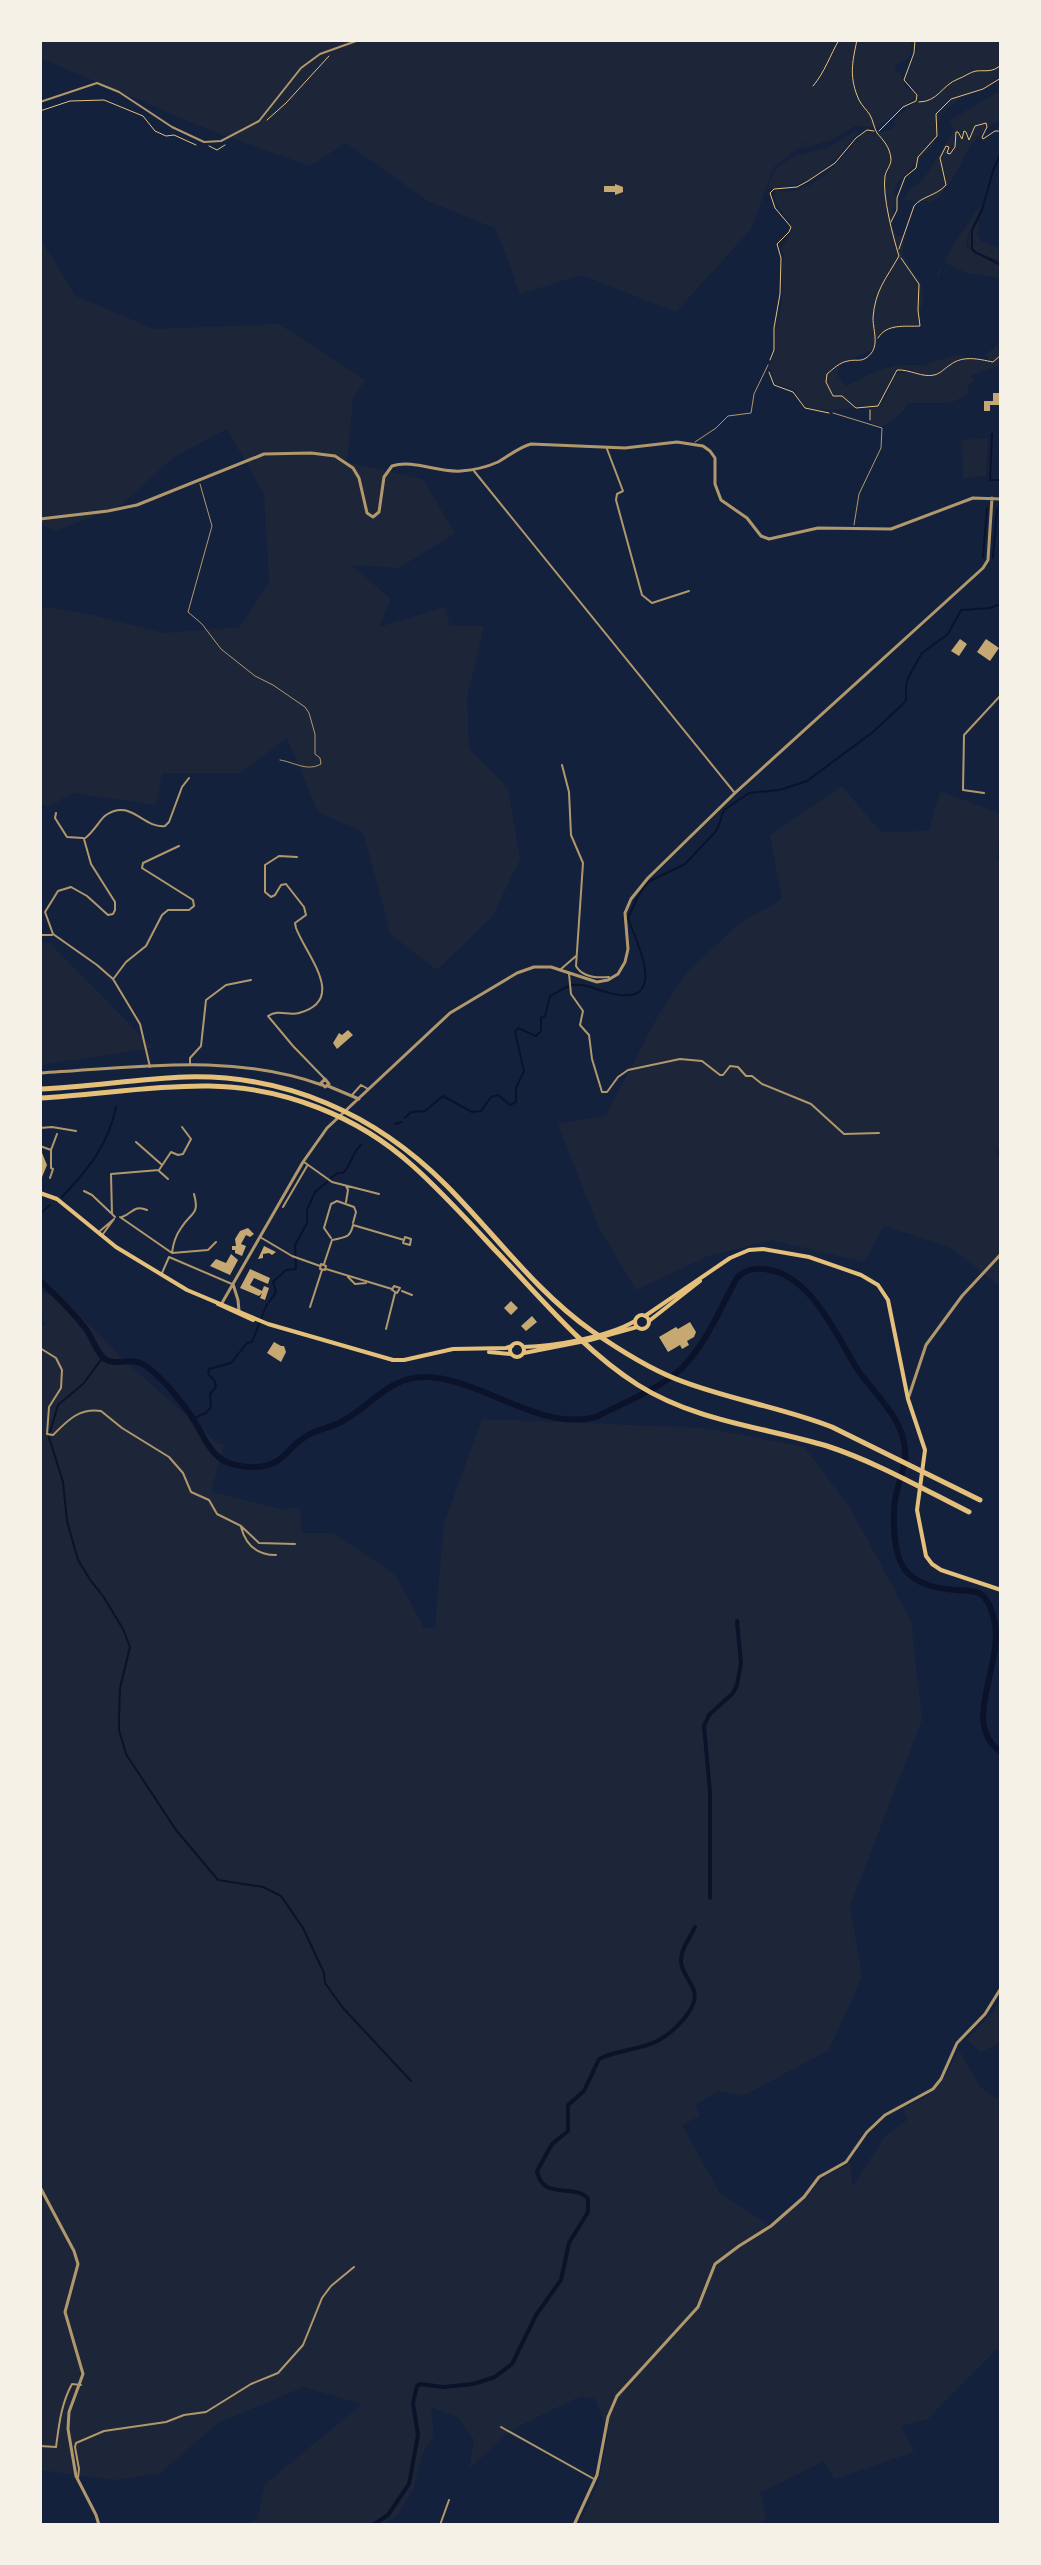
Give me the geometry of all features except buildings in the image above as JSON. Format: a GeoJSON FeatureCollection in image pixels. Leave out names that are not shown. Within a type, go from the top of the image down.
{"type":"FeatureCollection","features":[{"type":"Feature","properties":{"kind":"highway"},"geometry":{"type":"LineString","coordinates":[[40,1089],[182,1077],[237,1079],[292,1090],[336,1106],[386,1134],[446,1185],[530,1275],[587,1328],[611,1343],[649,1366],[694,1386],[809,1418],[881,1449],[980,1500]]}},
{"type":"Feature","properties":{"kind":"highway"},"geometry":{"type":"LineString","coordinates":[[40,1098],[221,1086],[273,1094],[331,1113],[380,1140],[411,1164],[571,1331],[627,1377],[669,1402],[714,1419],[829,1447],[878,1467],[969,1512]]}},
{"type":"Feature","properties":{"kind":"main road"},"geometry":{"type":"LineString","coordinates":[[40,1193],[65,1205],[116,1247],[187,1290],[261,1322],[378,1359],[393,1360],[453,1349],[506,1348],[517,1343],[524,1350]]}},
{"type":"Feature","properties":{"kind":"main road"},"geometry":{"type":"LineString","coordinates":[[439,1352],[511,1354],[517,1357],[524,1350],[590,1340],[636,1324],[645,1329],[647,1319],[744,1252],[763,1249],[809,1257],[861,1275],[878,1285],[888,1300],[908,1399],[925,1450],[917,1510],[926,1556],[941,1570],[1001,1590]]}},
{"type":"Feature","properties":{"kind":"main road"},"geometry":{"type":"LineString","coordinates":[[221,1305],[239,1310],[261,1322]]}},
{"type":"Feature","properties":{"kind":"main road"},"geometry":{"type":"LineString","coordinates":[[636,1324],[638,1316],[647,1319]]}},
{"type":"Feature","properties":{"kind":"main road"},"geometry":{"type":"LineString","coordinates":[[511,1354],[512,1346]]}},
{"type":"Feature","properties":{"kind":"street"},"geometry":{"type":"LineString","coordinates":[[40,102],[97,83],[119,92],[172,127],[204,142],[221,141],[259,121],[301,68],[320,54],[359,40]]}},
{"type":"Feature","properties":{"kind":"street"},"geometry":{"type":"LineString","coordinates":[[40,519],[137,505],[264,454],[328,454],[342,459],[357,472],[366,512],[373,517],[379,512],[384,477],[392,466],[402,464],[452,472],[473,469],[493,464],[531,444],[625,448],[677,442],[706,448],[715,458],[715,484],[721,500],[747,518],[763,537],[775,538],[818,528],[895,528],[973,498],[1001,499]]}},
{"type":"Feature","properties":{"kind":"street"},"geometry":{"type":"LineString","coordinates":[[606,447],[623,491],[617,494],[616,500],[642,595],[652,603],[689,591]]}},
{"type":"Feature","properties":{"kind":"street"},"geometry":{"type":"LineString","coordinates":[[473,469],[735,793]]}},
{"type":"Feature","properties":{"kind":"street"},"geometry":{"type":"LineString","coordinates":[[221,1305],[259,1236],[327,1128],[450,1013],[523,970],[546,966],[597,982],[613,977],[622,969],[628,949],[625,913],[631,899],[648,878],[735,793],[988,562],[992,498]]}},
{"type":"Feature","properties":{"kind":"street"},"geometry":{"type":"LineString","coordinates":[[984,793],[963,790],[964,735],[1001,695]]}},
{"type":"Feature","properties":{"kind":"street"},"geometry":{"type":"LineString","coordinates":[[562,765],[569,792],[571,835],[583,863],[576,966],[581,973],[596,978],[613,977]]}},
{"type":"Feature","properties":{"kind":"street"},"geometry":{"type":"LineString","coordinates":[[56,813],[55,818],[67,837],[84,839],[104,816],[119,811],[134,811],[154,826],[165,826],[189,778]]}},
{"type":"Feature","properties":{"kind":"street"},"geometry":{"type":"LineString","coordinates":[[84,839],[91,864],[115,902],[115,910],[108,915],[87,896],[71,887],[58,891],[47,906],[46,915],[53,934],[113,979],[140,1024],[150,1067]]}},
{"type":"Feature","properties":{"kind":"street"},"geometry":{"type":"LineString","coordinates":[[113,979],[126,962],[146,946],[162,915],[168,910],[189,910],[194,906],[193,900],[142,868],[143,863],[179,846]]}},
{"type":"Feature","properties":{"kind":"street"},"geometry":{"type":"LineString","coordinates":[[297,857],[279,856],[265,865],[265,892],[271,897],[281,885],[286,884],[304,907],[306,915],[295,923],[296,928],[318,971],[324,992],[321,999],[300,1013],[275,1012],[268,1016],[324,1081],[359,1099]]}},
{"type":"Feature","properties":{"kind":"street"},"geometry":{"type":"LineString","coordinates":[[40,914],[46,915]]}},
{"type":"Feature","properties":{"kind":"street"},"geometry":{"type":"LineString","coordinates":[[40,935],[53,934]]}},
{"type":"Feature","properties":{"kind":"street"},"geometry":{"type":"LineString","coordinates":[[561,969],[577,955]]}},
{"type":"Feature","properties":{"kind":"street"},"geometry":{"type":"LineString","coordinates":[[569,972],[571,994],[583,1011],[580,1025],[589,1035],[592,1059],[602,1092],[607,1092],[628,1070],[690,1059],[702,1061],[720,1075],[730,1066],[738,1067],[746,1076],[811,1104],[844,1134],[879,1133]]}},
{"type":"Feature","properties":{"kind":"street"},"geometry":{"type":"LineString","coordinates":[[189,1065],[190,1058],[201,1046],[206,1000],[226,985],[249,983],[251,980]]}},
{"type":"Feature","properties":{"kind":"street"},"geometry":{"type":"LineString","coordinates":[[40,1073],[189,1065],[266,1070],[315,1083],[324,1081]]}},
{"type":"Feature","properties":{"kind":"street"},"geometry":{"type":"LineString","coordinates":[[352,1095],[361,1085],[369,1089]]}},
{"type":"Feature","properties":{"kind":"street"},"geometry":{"type":"LineString","coordinates":[[159,1170],[171,1152],[183,1154],[189,1147],[191,1137],[182,1127]]}},
{"type":"Feature","properties":{"kind":"street"},"geometry":{"type":"LineString","coordinates":[[40,1128],[76,1131]]}},
{"type":"Feature","properties":{"kind":"street"},"geometry":{"type":"LineString","coordinates":[[50,1178],[53,1169],[51,1150],[57,1134]]}},
{"type":"Feature","properties":{"kind":"street"},"geometry":{"type":"LineString","coordinates":[[136,1142],[162,1165]]}},
{"type":"Feature","properties":{"kind":"street"},"geometry":{"type":"LineString","coordinates":[[40,1146],[51,1150]]}},
{"type":"Feature","properties":{"kind":"street"},"geometry":{"type":"LineString","coordinates":[[305,1163],[332,1182],[379,1194]]}},
{"type":"Feature","properties":{"kind":"street"},"geometry":{"type":"LineString","coordinates":[[100,1234],[115,1217],[111,1174],[159,1170],[168,1179]]}},
{"type":"Feature","properties":{"kind":"street"},"geometry":{"type":"LineString","coordinates":[[345,1203],[348,1193],[346,1186]]}},
{"type":"Feature","properties":{"kind":"street"},"geometry":{"type":"LineString","coordinates":[[84,1191],[115,1217],[172,1253],[201,1252],[216,1242]]}},
{"type":"Feature","properties":{"kind":"street"},"geometry":{"type":"LineString","coordinates":[[162,1275],[182,1226],[195,1213],[197,1205],[194,1194]]}},
{"type":"Feature","properties":{"kind":"street"},"geometry":{"type":"LineString","coordinates":[[283,1207],[286,1197]]}},
{"type":"Feature","properties":{"kind":"street"},"geometry":{"type":"LineString","coordinates":[[337,1201],[354,1207],[356,1212],[349,1236],[332,1240],[324,1228],[331,1204],[337,1201]]}},
{"type":"Feature","properties":{"kind":"street"},"geometry":{"type":"LineString","coordinates":[[115,1217],[124,1217],[133,1208],[147,1210]]}},
{"type":"Feature","properties":{"kind":"street"},"geometry":{"type":"LineString","coordinates":[[353,1225],[404,1240]]}},
{"type":"Feature","properties":{"kind":"street"},"geometry":{"type":"LineString","coordinates":[[259,1236],[292,1256],[348,1276],[355,1284],[368,1282],[393,1291],[400,1290]]}},
{"type":"Feature","properties":{"kind":"street"},"geometry":{"type":"LineString","coordinates":[[310,1307],[332,1240]]}},
{"type":"Feature","properties":{"kind":"street"},"geometry":{"type":"LineString","coordinates":[[908,1399],[926,1345],[962,1296],[1001,1254]]}},
{"type":"Feature","properties":{"kind":"street"},"geometry":{"type":"LineString","coordinates":[[169,1257],[233,1284],[239,1310]]}},
{"type":"Feature","properties":{"kind":"street"},"geometry":{"type":"LineString","coordinates":[[386,1329],[393,1291],[397,1286],[412,1295]]}},
{"type":"Feature","properties":{"kind":"street"},"geometry":{"type":"LineString","coordinates":[[226,1296],[238,1298]]}},
{"type":"Feature","properties":{"kind":"street"},"geometry":{"type":"LineString","coordinates":[[40,1348],[56,1358],[62,1370],[61,1388],[49,1407],[47,1434],[53,1435],[82,1411],[101,1411],[169,1457],[183,1473],[191,1492],[209,1500],[217,1514],[241,1526],[259,1543],[295,1544]]}},
{"type":"Feature","properties":{"kind":"street"},"geometry":{"type":"LineString","coordinates":[[241,1526],[249,1544],[263,1555],[276,1555]]}},
{"type":"Feature","properties":{"kind":"street"},"geometry":{"type":"LineString","coordinates":[[574,2525],[596,2480],[608,2417],[617,2396],[698,2307],[715,2264],[771,2226],[804,2197],[819,2177],[846,2162],[867,2132],[885,2115],[933,2089],[941,2079],[957,2043],[985,2014],[1001,1988]]}},
{"type":"Feature","properties":{"kind":"street"},"geometry":{"type":"LineString","coordinates":[[40,2187],[76,2257],[77,2272],[65,2312],[82,2366],[81,2385],[71,2404],[68,2420],[70,2445],[77,2479],[99,2525]]}},
{"type":"Feature","properties":{"kind":"street"},"geometry":{"type":"LineString","coordinates":[[77,2479],[79,2469],[75,2447],[80,2441],[104,2431],[166,2422],[184,2415],[206,2412],[251,2384],[278,2373],[303,2345],[322,2298],[354,2267]]}},
{"type":"Feature","properties":{"kind":"street"},"geometry":{"type":"LineString","coordinates":[[40,2446],[56,2447],[66,2395],[72,2384],[81,2385]]}},
{"type":"Feature","properties":{"kind":"street"},"geometry":{"type":"LineString","coordinates":[[501,2427],[596,2480]]}},
{"type":"Feature","properties":{"kind":"street"},"geometry":{"type":"LineString","coordinates":[[440,2525],[449,2500]]}},
{"type":"Feature","properties":{"kind":"lane"},"geometry":{"type":"LineString","coordinates":[[693,444],[728,416],[751,413],[754,394],[768,365]]}},
{"type":"Feature","properties":{"kind":"lane"},"geometry":{"type":"LineString","coordinates":[[833,413],[881,427],[881,448],[859,494],[854,528]]}},
{"type":"Feature","properties":{"kind":"lane"},"geometry":{"type":"LineString","coordinates":[[199,481],[212,526],[188,612],[232,658],[255,676],[299,702],[309,713],[316,739],[315,754],[321,764],[306,767],[280,760]]}},
{"type":"Feature","properties":{"kind":"path"},"geometry":{"type":"LineString","coordinates":[[813,86],[839,40]]}},
{"type":"Feature","properties":{"kind":"path"},"geometry":{"type":"LineString","coordinates":[[857,40],[851,60],[854,81],[858,98],[881,135],[891,161],[885,174],[893,243],[919,284],[920,326],[882,331],[869,357],[842,363],[827,374],[826,382],[833,396],[842,396],[856,408],[878,406],[897,370],[931,376],[964,358],[993,362],[1001,355]]}},
{"type":"Feature","properties":{"kind":"path"},"geometry":{"type":"LineString","coordinates":[[915,40],[914,53],[904,81],[915,92],[916,101]]}},
{"type":"Feature","properties":{"kind":"path"},"geometry":{"type":"LineString","coordinates":[[265,120],[286,103],[328,57],[338,52]]}},
{"type":"Feature","properties":{"kind":"path"},"geometry":{"type":"LineString","coordinates":[[833,413],[805,408],[793,392],[775,386],[768,365],[774,350],[780,294],[781,258],[777,244],[791,229],[775,208],[770,193],[774,189],[801,186],[835,163],[859,135],[867,130],[876,131],[885,127],[903,107],[936,98],[954,80],[970,72],[991,71],[1001,65]]}},
{"type":"Feature","properties":{"kind":"path"},"geometry":{"type":"LineString","coordinates":[[890,224],[897,210],[897,198],[905,177],[916,168],[918,157],[937,136],[936,114],[951,99],[983,89],[1001,78]]}},
{"type":"Feature","properties":{"kind":"path"},"geometry":{"type":"LineString","coordinates":[[40,111],[70,101],[76,103],[99,99],[143,116],[155,131],[166,136],[174,135],[195,145],[203,144],[217,150],[232,139]]}},
{"type":"Feature","properties":{"kind":"path"},"geometry":{"type":"LineString","coordinates":[[898,251],[914,206],[918,201],[937,194],[946,185],[940,158],[946,146],[950,154],[955,147],[956,132],[962,139],[966,132],[969,140],[974,127],[986,123],[983,139],[995,131],[1001,131]]}},
{"type":"Feature","properties":{"kind":"path"},"geometry":{"type":"LineString","coordinates":[[876,340],[873,318],[875,296],[899,256]]}},
{"type":"Feature","properties":{"kind":"path"},"geometry":{"type":"LineString","coordinates":[[867,422],[870,420],[870,407]]}},
{"type":"Feature","properties":{"kind":"shaded area"},"geometry":{"type":"Polygon","coordinates":[[[40,40],[909,40],[909,56],[896,64],[894,70],[901,73],[904,86],[916,97],[879,127],[855,126],[832,140],[799,149],[812,137],[773,168],[752,228],[676,312],[581,275],[520,294],[496,229],[428,201],[346,143],[310,166],[217,133],[40,58],[40,40]]]}},
{"type":"Feature","properties":{"kind":"shaded area"},"geometry":{"type":"Polygon","coordinates":[[[916,40],[1001,40],[1001,79],[962,97],[940,115],[934,144],[897,183],[893,226],[897,236],[905,236],[902,254],[921,286],[920,325],[888,330],[879,335],[870,350],[845,362],[837,375],[846,386],[879,370],[897,365],[925,365],[951,356],[964,355],[946,368],[965,359],[992,362],[985,355],[1001,342],[1001,365],[972,375],[975,378],[968,387],[967,395],[950,403],[909,403],[882,427],[871,422],[871,408],[879,407],[893,378],[901,373],[922,374],[896,369],[878,406],[839,409],[819,409],[803,404],[793,389],[776,384],[769,367],[776,349],[775,334],[783,287],[781,269],[785,256],[781,249],[793,229],[774,196],[776,190],[790,191],[815,182],[865,132],[886,131],[896,125],[894,120],[918,98],[918,93],[906,78],[917,50],[916,40]]]}},
{"type":"Feature","properties":{"kind":"shaded area"},"geometry":{"type":"Polygon","coordinates":[[[1001,90],[1001,120],[976,138],[940,196],[931,203],[904,199],[910,189],[923,180],[954,130],[950,120],[1001,90]]]}},
{"type":"Feature","properties":{"kind":"shaded area"},"geometry":{"type":"Polygon","coordinates":[[[858,132],[838,156],[813,177],[791,186],[768,189],[775,170],[781,164],[830,146],[858,132]]]}},
{"type":"Feature","properties":{"kind":"shaded area"},"geometry":{"type":"Polygon","coordinates":[[[981,204],[966,246],[1001,266],[1001,278],[966,273],[944,262],[939,277],[936,276],[953,246],[981,204]]]}},
{"type":"Feature","properties":{"kind":"shaded area"},"geometry":{"type":"Polygon","coordinates":[[[980,221],[977,233],[981,241],[1001,248],[1001,261],[976,252],[968,244],[972,230],[980,221]]]}},
{"type":"Feature","properties":{"kind":"shaded area"},"geometry":{"type":"Polygon","coordinates":[[[40,238],[76,296],[154,329],[279,324],[365,380],[353,399],[347,462],[423,479],[455,533],[399,568],[351,565],[391,599],[379,627],[445,607],[450,626],[484,626],[467,697],[469,749],[508,788],[520,859],[492,917],[437,970],[391,935],[363,832],[318,812],[287,738],[240,773],[162,773],[156,805],[73,793],[48,807],[40,803],[40,610],[47,607],[92,615],[164,633],[240,627],[269,582],[264,494],[227,429],[174,457],[120,506],[56,531],[40,525],[40,238]]]}},
{"type":"Feature","properties":{"kind":"shaded area"},"geometry":{"type":"Polygon","coordinates":[[[988,438],[986,476],[963,478],[962,440],[988,438]]]}},
{"type":"Feature","properties":{"kind":"shaded area"},"geometry":{"type":"Polygon","coordinates":[[[842,786],[881,832],[929,831],[940,791],[1001,814],[997,859],[1001,865],[1001,1146],[996,1152],[1001,1159],[1001,1287],[950,1247],[884,1226],[864,1262],[772,1240],[708,1256],[636,1290],[598,1226],[558,1124],[606,1115],[658,1016],[686,973],[740,923],[782,899],[770,835],[842,786]]]}},
{"type":"Feature","properties":{"kind":"shaded area"},"geometry":{"type":"Polygon","coordinates":[[[40,942],[51,944],[153,1048],[40,1065],[40,942]]]}},
{"type":"Feature","properties":{"kind":"shaded area"},"geometry":{"type":"Polygon","coordinates":[[[40,1292],[65,1300],[126,1362],[219,1444],[224,1444],[211,1492],[279,1509],[300,1508],[302,1533],[333,1533],[396,1575],[424,1628],[435,1627],[444,1524],[482,1419],[705,1428],[804,1447],[851,1509],[911,1621],[922,1720],[850,1906],[862,1977],[829,2050],[743,2096],[718,2091],[695,2105],[700,2116],[682,2125],[720,2193],[772,2227],[806,2198],[824,2177],[851,2163],[852,2187],[886,2135],[907,2120],[903,2107],[924,2098],[938,2086],[959,2050],[980,2087],[997,2099],[1001,2098],[1001,2350],[996,2350],[928,2419],[901,2426],[914,2452],[834,2479],[824,2461],[760,2493],[766,2517],[761,2525],[579,2525],[599,2482],[608,2433],[595,2399],[581,2396],[511,2430],[469,2469],[474,2440],[457,2417],[431,2407],[434,2437],[422,2454],[414,2487],[397,2516],[383,2525],[239,2525],[257,2520],[265,2484],[362,2404],[304,2387],[218,2423],[159,2474],[114,2480],[40,2470],[40,1326],[46,1325],[40,1313],[40,1292]]]}},
{"type":"Feature","properties":{"kind":"shaded area"},"geometry":{"type":"Polygon","coordinates":[[[1001,1997],[1001,2042],[981,2052],[967,2040],[990,2015],[1001,1997]]]}},
{"type":"Feature","properties":{"kind":"waterway"},"geometry":{"type":"LineString","coordinates":[[1001,152],[982,210],[972,230],[972,249],[1001,265]]}},
{"type":"Feature","properties":{"kind":"waterway"},"geometry":{"type":"LineString","coordinates":[[992,434],[990,480],[1000,480],[1001,446]]}},
{"type":"Feature","properties":{"kind":"waterway"},"geometry":{"type":"LineString","coordinates":[[983,557],[987,508]]}},
{"type":"Feature","properties":{"kind":"waterway"},"geometry":{"type":"LineString","coordinates":[[993,558],[997,509]]}},
{"type":"Feature","properties":{"kind":"waterway"},"geometry":{"type":"LineString","coordinates":[[405,1118],[411,1112],[425,1111],[443,1096],[472,1112],[481,1111],[491,1097],[498,1095],[510,1105],[516,1102],[516,1088],[524,1071],[515,1032],[518,1028],[536,1036],[541,1031],[541,1018],[545,1016],[550,996],[572,985],[614,994],[631,995],[641,990],[645,970],[628,918],[648,882],[685,864],[717,830],[724,810],[749,793],[780,790],[807,781],[873,732],[906,700],[909,676],[922,653],[948,634],[961,610],[1001,604]]}},
{"type":"Feature","properties":{"kind":"waterway"},"geometry":{"type":"LineString","coordinates":[[62,1197],[96,1156],[108,1134],[116,1107]]}},
{"type":"Feature","properties":{"kind":"waterway"},"geometry":{"type":"LineString","coordinates":[[395,1124],[402,1122]]}},
{"type":"Feature","properties":{"kind":"waterway"},"geometry":{"type":"LineString","coordinates":[[331,1178],[346,1170],[361,1145]]}},
{"type":"Feature","properties":{"kind":"waterway"},"geometry":{"type":"LineString","coordinates":[[269,1302],[276,1292],[273,1282],[286,1270],[296,1269],[295,1245],[307,1223],[307,1210],[315,1192],[327,1182]]}},
{"type":"Feature","properties":{"kind":"waterway"},"geometry":{"type":"LineString","coordinates":[[40,1214],[50,1205]]}},
{"type":"Feature","properties":{"kind":"waterway"},"geometry":{"type":"LineString","coordinates":[[40,1281],[81,1322],[105,1359],[137,1362],[150,1369],[181,1402],[220,1458],[240,1466],[255,1467],[278,1461],[309,1435],[339,1423],[391,1387],[414,1378],[448,1380],[553,1417],[575,1420],[596,1417],[653,1388],[682,1368],[706,1336],[740,1275],[756,1269],[780,1273],[795,1281],[819,1307],[856,1367],[893,1415],[903,1437],[904,1465],[895,1498],[894,1527],[898,1556],[905,1570],[917,1581],[932,1587],[981,1594],[990,1607],[996,1633],[984,1724],[989,1739],[1001,1752]]}},
{"type":"Feature","properties":{"kind":"waterway"},"geometry":{"type":"LineString","coordinates":[[192,1419],[206,1413],[211,1407],[210,1394],[216,1387],[208,1374],[209,1369],[231,1363],[247,1343],[252,1342],[267,1304]]}},
{"type":"Feature","properties":{"kind":"waterway"},"geometry":{"type":"LineString","coordinates":[[50,1432],[58,1405],[83,1384],[103,1357]]}},
{"type":"Feature","properties":{"kind":"waterway"},"geometry":{"type":"LineString","coordinates":[[49,1437],[63,1482],[67,1521],[78,1560],[123,1629],[130,1647],[120,1688],[119,1730],[126,1754],[176,1830],[218,1880],[263,1887],[281,1896],[303,1928],[324,1973],[325,1983],[343,2008],[411,2081]]}},
{"type":"Feature","properties":{"kind":"waterway"},"geometry":{"type":"LineString","coordinates":[[710,1898],[710,1792],[704,1726],[709,1715],[733,1693],[737,1685],[741,1663],[737,1621]]}},
{"type":"Feature","properties":{"kind":"waterway"},"geometry":{"type":"LineString","coordinates":[[373,2525],[388,2515],[409,2484],[418,2435],[413,2403],[417,2386],[473,2384],[495,2377],[512,2364],[536,2315],[561,2280],[569,2243],[588,2212],[588,2199],[582,2194],[546,2186],[537,2171],[552,2144],[568,2131],[568,2105],[584,2091],[599,2059],[657,2041],[674,2029],[690,2010],[694,1991],[683,1970],[681,1958],[695,1927]]}}]}
